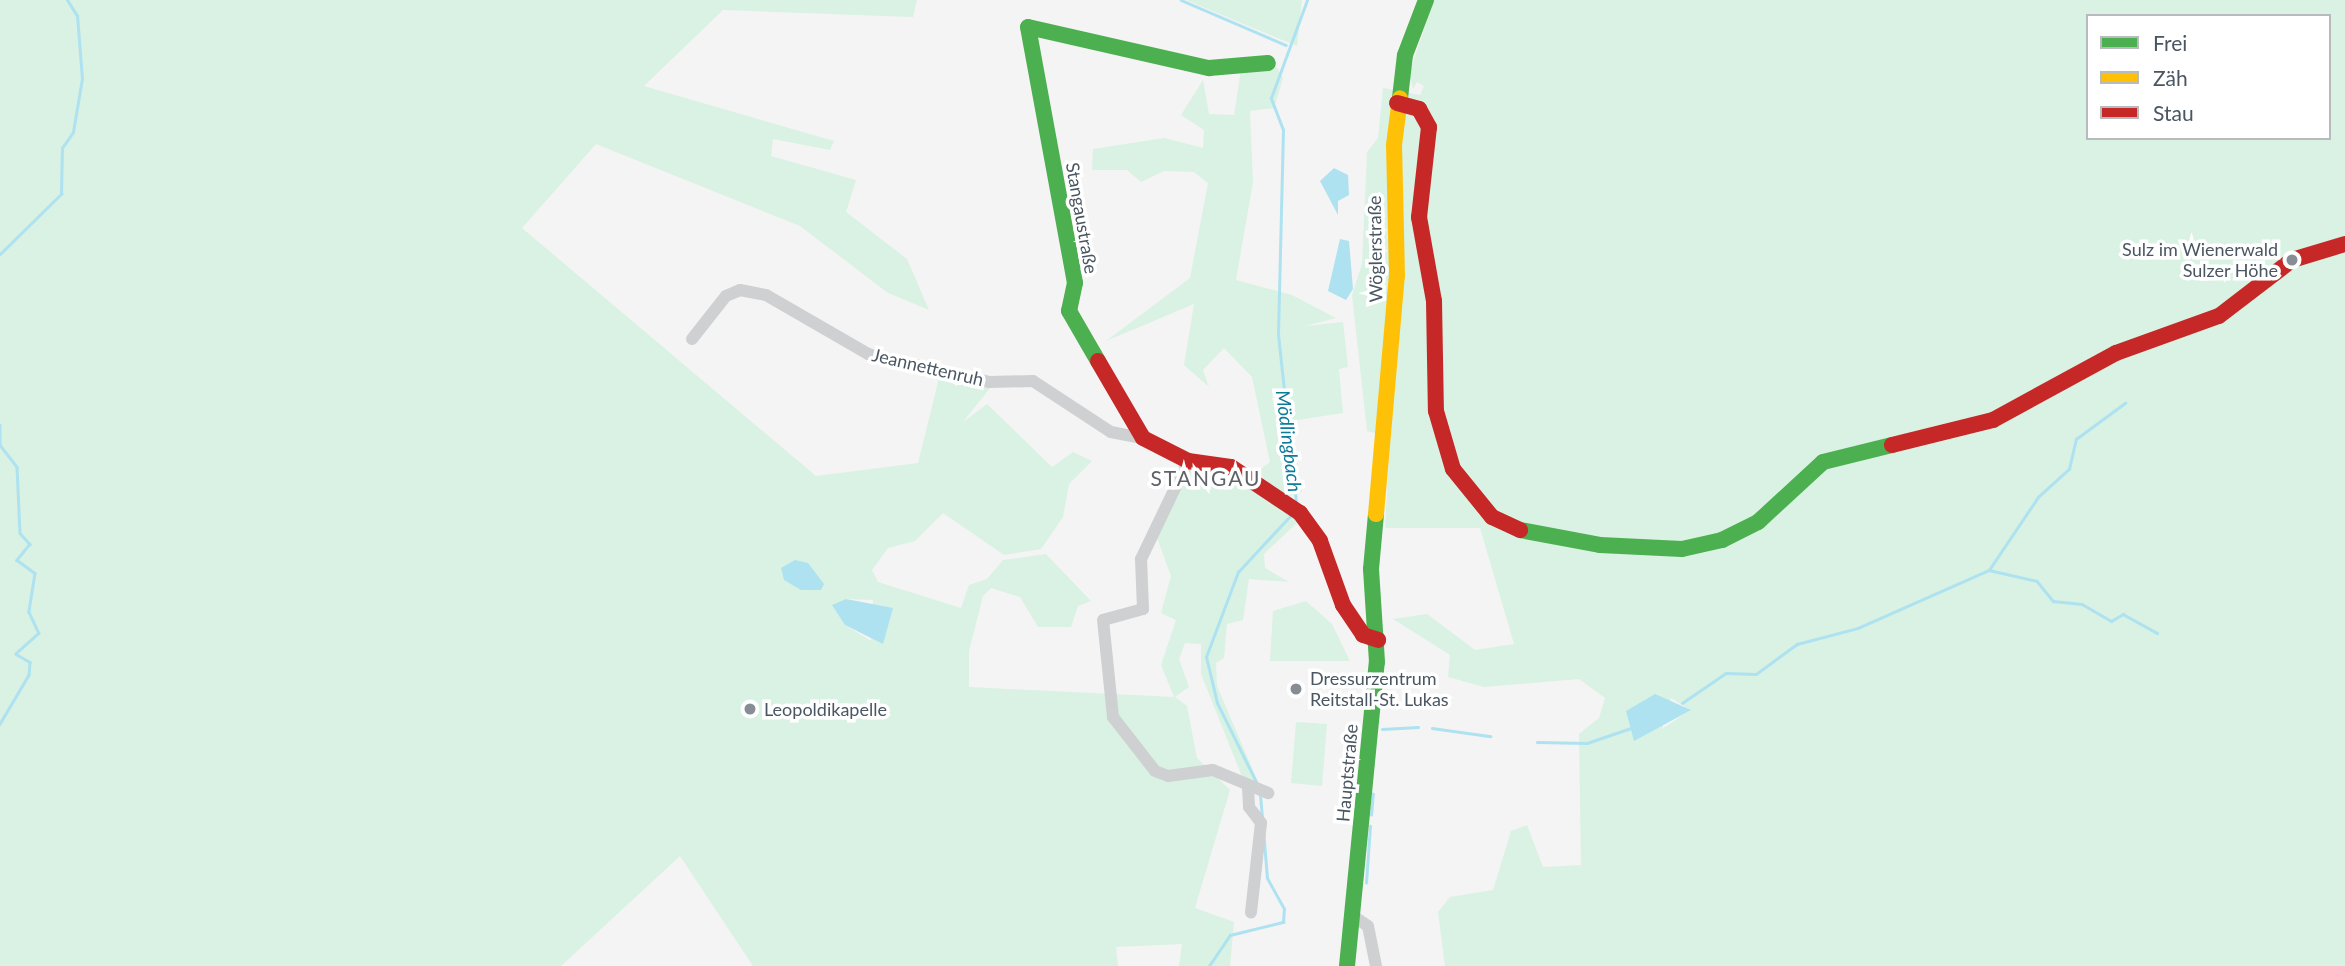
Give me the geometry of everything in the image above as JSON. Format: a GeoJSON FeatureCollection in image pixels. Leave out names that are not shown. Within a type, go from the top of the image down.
{"type":"FeatureCollection","features":[{"type":"Feature","properties":{"kind":"main road","name":"Wöglerstraße"},"geometry":{"type":"LineString","coordinates":[[1380,500],[1380,415],[1397,276],[1397,103],[1405,55],[1426,0]]}},
{"type":"Feature","properties":{"kind":"main road","name":"Stangaustraße"},"geometry":{"type":"LineString","coordinates":[[1143,438],[1069,311],[1075,283],[1028,27],[1209,68],[1268,63]]}},
{"type":"Feature","properties":{"kind":"main road"},"geometry":{"type":"LineString","coordinates":[[1397,103],[1419,109],[1429,127],[1419,217],[1434,302],[1436,411],[1453,469],[1492,517],[1532,534],[1600,545],[1666,549],[1722,540],[1758,522],[1823,462],[1993,420],[2116,353],[2219,316],[2292,260],[2345,244]]}},
{"type":"Feature","properties":{"kind":"main road"},"geometry":{"type":"LineString","coordinates":[[1143,438],[1188,461],[1231,467],[1294,509],[1320,541],[1343,605],[1363,635],[1378,640]]}},
{"type":"Feature","properties":{"kind":"main road","name":"Hauptstraße"},"geometry":{"type":"LineString","coordinates":[[1347,966],[1378,640],[1371,569],[1380,500]]}},
{"type":"Feature","properties":{"kind":"street","name":"Jeannettenruh"},"geometry":{"type":"LineString","coordinates":[[692,339],[726,296],[740,290],[766,295],[869,355],[989,382],[1032,381],[1111,432],[1143,438]]}},
{"type":"Feature","properties":{"kind":"street"},"geometry":{"type":"LineString","coordinates":[[1188,461],[1141,559],[1143,609],[1103,620],[1113,717],[1155,771],[1168,776],[1213,770],[1251,789],[1268,793]]}},
{"type":"Feature","properties":{"kind":"street"},"geometry":{"type":"LineString","coordinates":[[1251,789],[1249,807],[1261,822],[1251,912]]}},
{"type":"Feature","properties":{"kind":"street"},"geometry":{"type":"LineString","coordinates":[[1353,916],[1368,926],[1376,966]]}},
{"type":"Feature","properties":{"kind":"green space"},"geometry":{"type":"Polygon","coordinates":[[[0,0],[917,0],[913,17],[723,10],[644,86],[834,141],[830,150],[773,139],[771,156],[856,180],[846,212],[907,259],[929,310],[888,293],[800,226],[596,144],[522,228],[816,476],[918,463],[939,378],[990,388],[963,422],[987,404],[1052,467],[1073,452],[1092,461],[1069,484],[1063,517],[1041,549],[1004,555],[943,513],[915,541],[888,548],[872,570],[878,582],[961,608],[969,585],[987,579],[1003,560],[1046,554],[1091,601],[1078,606],[1071,627],[1038,627],[1020,597],[991,588],[983,596],[969,651],[969,687],[1174,697],[1161,665],[1176,620],[1161,613],[1171,576],[1156,535],[1191,465],[1227,472],[1299,521],[1264,554],[1265,568],[1289,582],[1249,579],[1243,620],[1227,624],[1224,658],[1216,663],[1217,686],[1258,782],[1243,779],[1201,674],[1201,644],[1185,643],[1179,659],[1189,687],[1175,697],[1187,706],[1197,758],[1230,790],[1195,908],[1234,922],[1230,966],[1179,966],[1182,944],[1116,947],[1118,966],[753,966],[680,856],[561,966],[0,966],[0,0]],[[846,599],[845,625],[871,641],[873,600],[846,599]]]}},
{"type":"Feature","properties":{"kind":"green space"},"geometry":{"type":"Polygon","coordinates":[[[1186,0],[1302,0],[1297,46],[1241,23],[1186,0]]]}},
{"type":"Feature","properties":{"kind":"green space"},"geometry":{"type":"Polygon","coordinates":[[[1434,0],[2345,0],[2345,966],[1445,966],[1438,912],[1450,897],[1493,890],[1511,831],[1527,825],[1543,867],[1581,865],[1579,734],[1599,718],[1605,698],[1579,679],[1484,687],[1448,677],[1450,655],[1393,619],[1427,614],[1475,650],[1514,644],[1480,528],[1385,528],[1390,437],[1367,431],[1352,295],[1362,264],[1367,152],[1378,138],[1383,88],[1420,95],[1424,86],[1417,82],[1413,89],[1409,74],[1434,0]],[[1671,698],[1662,729],[1690,710],[1671,698]]]}},
{"type":"Feature","properties":{"kind":"green space"},"geometry":{"type":"Polygon","coordinates":[[[1276,66],[1283,78],[1274,108],[1250,111],[1253,182],[1236,280],[1292,295],[1336,318],[1305,326],[1343,322],[1348,367],[1339,369],[1343,413],[1291,421],[1302,492],[1287,497],[1256,472],[1270,462],[1252,377],[1224,348],[1203,370],[1209,387],[1184,365],[1194,304],[1106,341],[1190,278],[1208,183],[1194,172],[1164,171],[1141,182],[1127,170],[1092,170],[1093,149],[1164,138],[1203,148],[1204,130],[1181,115],[1203,80],[1209,114],[1234,115],[1241,70],[1276,66]]]}},
{"type":"Feature","properties":{"kind":"green space"},"geometry":{"type":"Polygon","coordinates":[[[1306,601],[1332,624],[1350,661],[1270,661],[1273,611],[1306,601]]]}},
{"type":"Feature","properties":{"kind":"green space"},"geometry":{"type":"Polygon","coordinates":[[[1296,722],[1327,724],[1322,786],[1291,783],[1296,722]]]}},
{"type":"Feature","properties":{"kind":"water"},"geometry":{"type":"Polygon","coordinates":[[[1334,168],[1348,175],[1349,195],[1338,201],[1338,215],[1320,181],[1334,168]]]}},
{"type":"Feature","properties":{"kind":"water"},"geometry":{"type":"Polygon","coordinates":[[[1340,239],[1349,241],[1353,289],[1346,300],[1328,291],[1340,239]]]}},
{"type":"Feature","properties":{"kind":"water"},"geometry":{"type":"Polygon","coordinates":[[[795,560],[808,563],[824,584],[821,590],[801,590],[784,580],[781,568],[795,560]]]}},
{"type":"Feature","properties":{"kind":"water"},"geometry":{"type":"Polygon","coordinates":[[[846,599],[893,608],[883,644],[845,625],[832,605],[846,599]]]}},
{"type":"Feature","properties":{"kind":"water"},"geometry":{"type":"Polygon","coordinates":[[[1655,694],[1691,710],[1634,741],[1626,711],[1655,694]]]}},
{"type":"Feature","properties":{"kind":"waterway"},"geometry":{"type":"LineString","coordinates":[[0,254],[61,194],[62,148],[73,132],[82,79],[77,16],[67,0]]}},
{"type":"Feature","properties":{"kind":"waterway"},"geometry":{"type":"LineString","coordinates":[[1181,0],[1286,45]]}},
{"type":"Feature","properties":{"kind":"waterway","name":"Mödlingbach"},"geometry":{"type":"LineString","coordinates":[[1296,503],[1278,334],[1283,130],[1271,98],[1307,0]]}},
{"type":"Feature","properties":{"kind":"waterway"},"geometry":{"type":"LineString","coordinates":[[1682,703],[1726,673],[1756,674],[1797,644],[1858,628],[1989,570],[2038,497],[2069,469],[2076,439],[2125,403]]}},
{"type":"Feature","properties":{"kind":"waterway"},"geometry":{"type":"LineString","coordinates":[[0,425],[0,445],[17,467],[20,533],[30,544],[17,560],[35,573],[29,612],[39,633],[16,654],[30,662],[29,675],[0,724]]}},
{"type":"Feature","properties":{"kind":"waterway","name":"Mödlingbach"},"geometry":{"type":"LineString","coordinates":[[1256,782],[1217,703],[1206,657],[1238,572],[1291,515]]}},
{"type":"Feature","properties":{"kind":"waterway"},"geometry":{"type":"LineString","coordinates":[[1989,570],[2037,581],[2053,601],[2082,604],[2111,621],[2123,614],[2157,633]]}},
{"type":"Feature","properties":{"kind":"waterway"},"geometry":{"type":"LineString","coordinates":[[1382,729],[1418,727]]}},
{"type":"Feature","properties":{"kind":"waterway"},"geometry":{"type":"LineString","coordinates":[[1432,728],[1490,736]]}},
{"type":"Feature","properties":{"kind":"waterway"},"geometry":{"type":"LineString","coordinates":[[1537,742],[1587,743],[1631,728]]}},
{"type":"Feature","properties":{"kind":"waterway"},"geometry":{"type":"LineString","coordinates":[[1371,815],[1373,794]]}},
{"type":"Feature","properties":{"kind":"waterway","name":"Mödlingbach"},"geometry":{"type":"LineString","coordinates":[[1209,966],[1230,935],[1283,922],[1284,909],[1267,878],[1260,795]]}},
{"type":"Feature","properties":{"kind":"waterway"},"geometry":{"type":"LineString","coordinates":[[1366,883],[1370,826]]}},
{"type":"Feature","properties":{"kind":"traffic: fast"},"geometry":{"type":"LineString","coordinates":[[1400,98],[1405,55],[1426,0]]}},
{"type":"Feature","properties":{"kind":"traffic: fast"},"geometry":{"type":"LineString","coordinates":[[1098,361],[1069,311],[1075,283],[1028,27],[1209,68],[1268,63]]}},
{"type":"Feature","properties":{"kind":"traffic: fast"},"geometry":{"type":"LineString","coordinates":[[1520,530],[1600,545],[1682,549],[1722,540],[1758,522],[1823,462],[1892,445]]}},
{"type":"Feature","properties":{"kind":"traffic: fast"},"geometry":{"type":"LineString","coordinates":[[1347,966],[1377,662],[1371,569],[1376,514]]}},
{"type":"Feature","properties":{"kind":"traffic: slow"},"geometry":{"type":"LineString","coordinates":[[1376,514],[1397,276],[1394,145],[1400,98]]}},
{"type":"Feature","properties":{"kind":"traffic: jam"},"geometry":{"type":"LineString","coordinates":[[1397,103],[1419,109],[1429,127],[1419,217],[1434,301],[1436,411],[1453,469],[1492,517],[1520,530]]}},
{"type":"Feature","properties":{"kind":"traffic: jam"},"geometry":{"type":"LineString","coordinates":[[1892,445],[1993,420],[2116,353],[2219,316],[2292,260],[2345,244]]}},
{"type":"Feature","properties":{"kind":"traffic: jam"},"geometry":{"type":"LineString","coordinates":[[1098,361],[1143,438],[1188,461],[1231,467],[1300,513],[1320,541],[1343,605],[1363,635],[1378,640]]}},
{"type":"Feature","properties":{"kind":"place","name":"Sulz im Wienerwald Sulzer Höhe"},"geometry":{"type":"Point","coordinates":[2292,260]}},
{"type":"Feature","properties":{"kind":"place","name":"Dressurzentrum Reitstall-St. Lukas"},"geometry":{"type":"Point","coordinates":[1296,689]}},
{"type":"Feature","properties":{"kind":"place","name":"Leopoldikapelle"},"geometry":{"type":"Point","coordinates":[750,709]}},
{"type":"Feature","properties":{"kind":"district","name":"STANGAU"},"geometry":{"type":"Point","coordinates":[1206,478]}}]}
